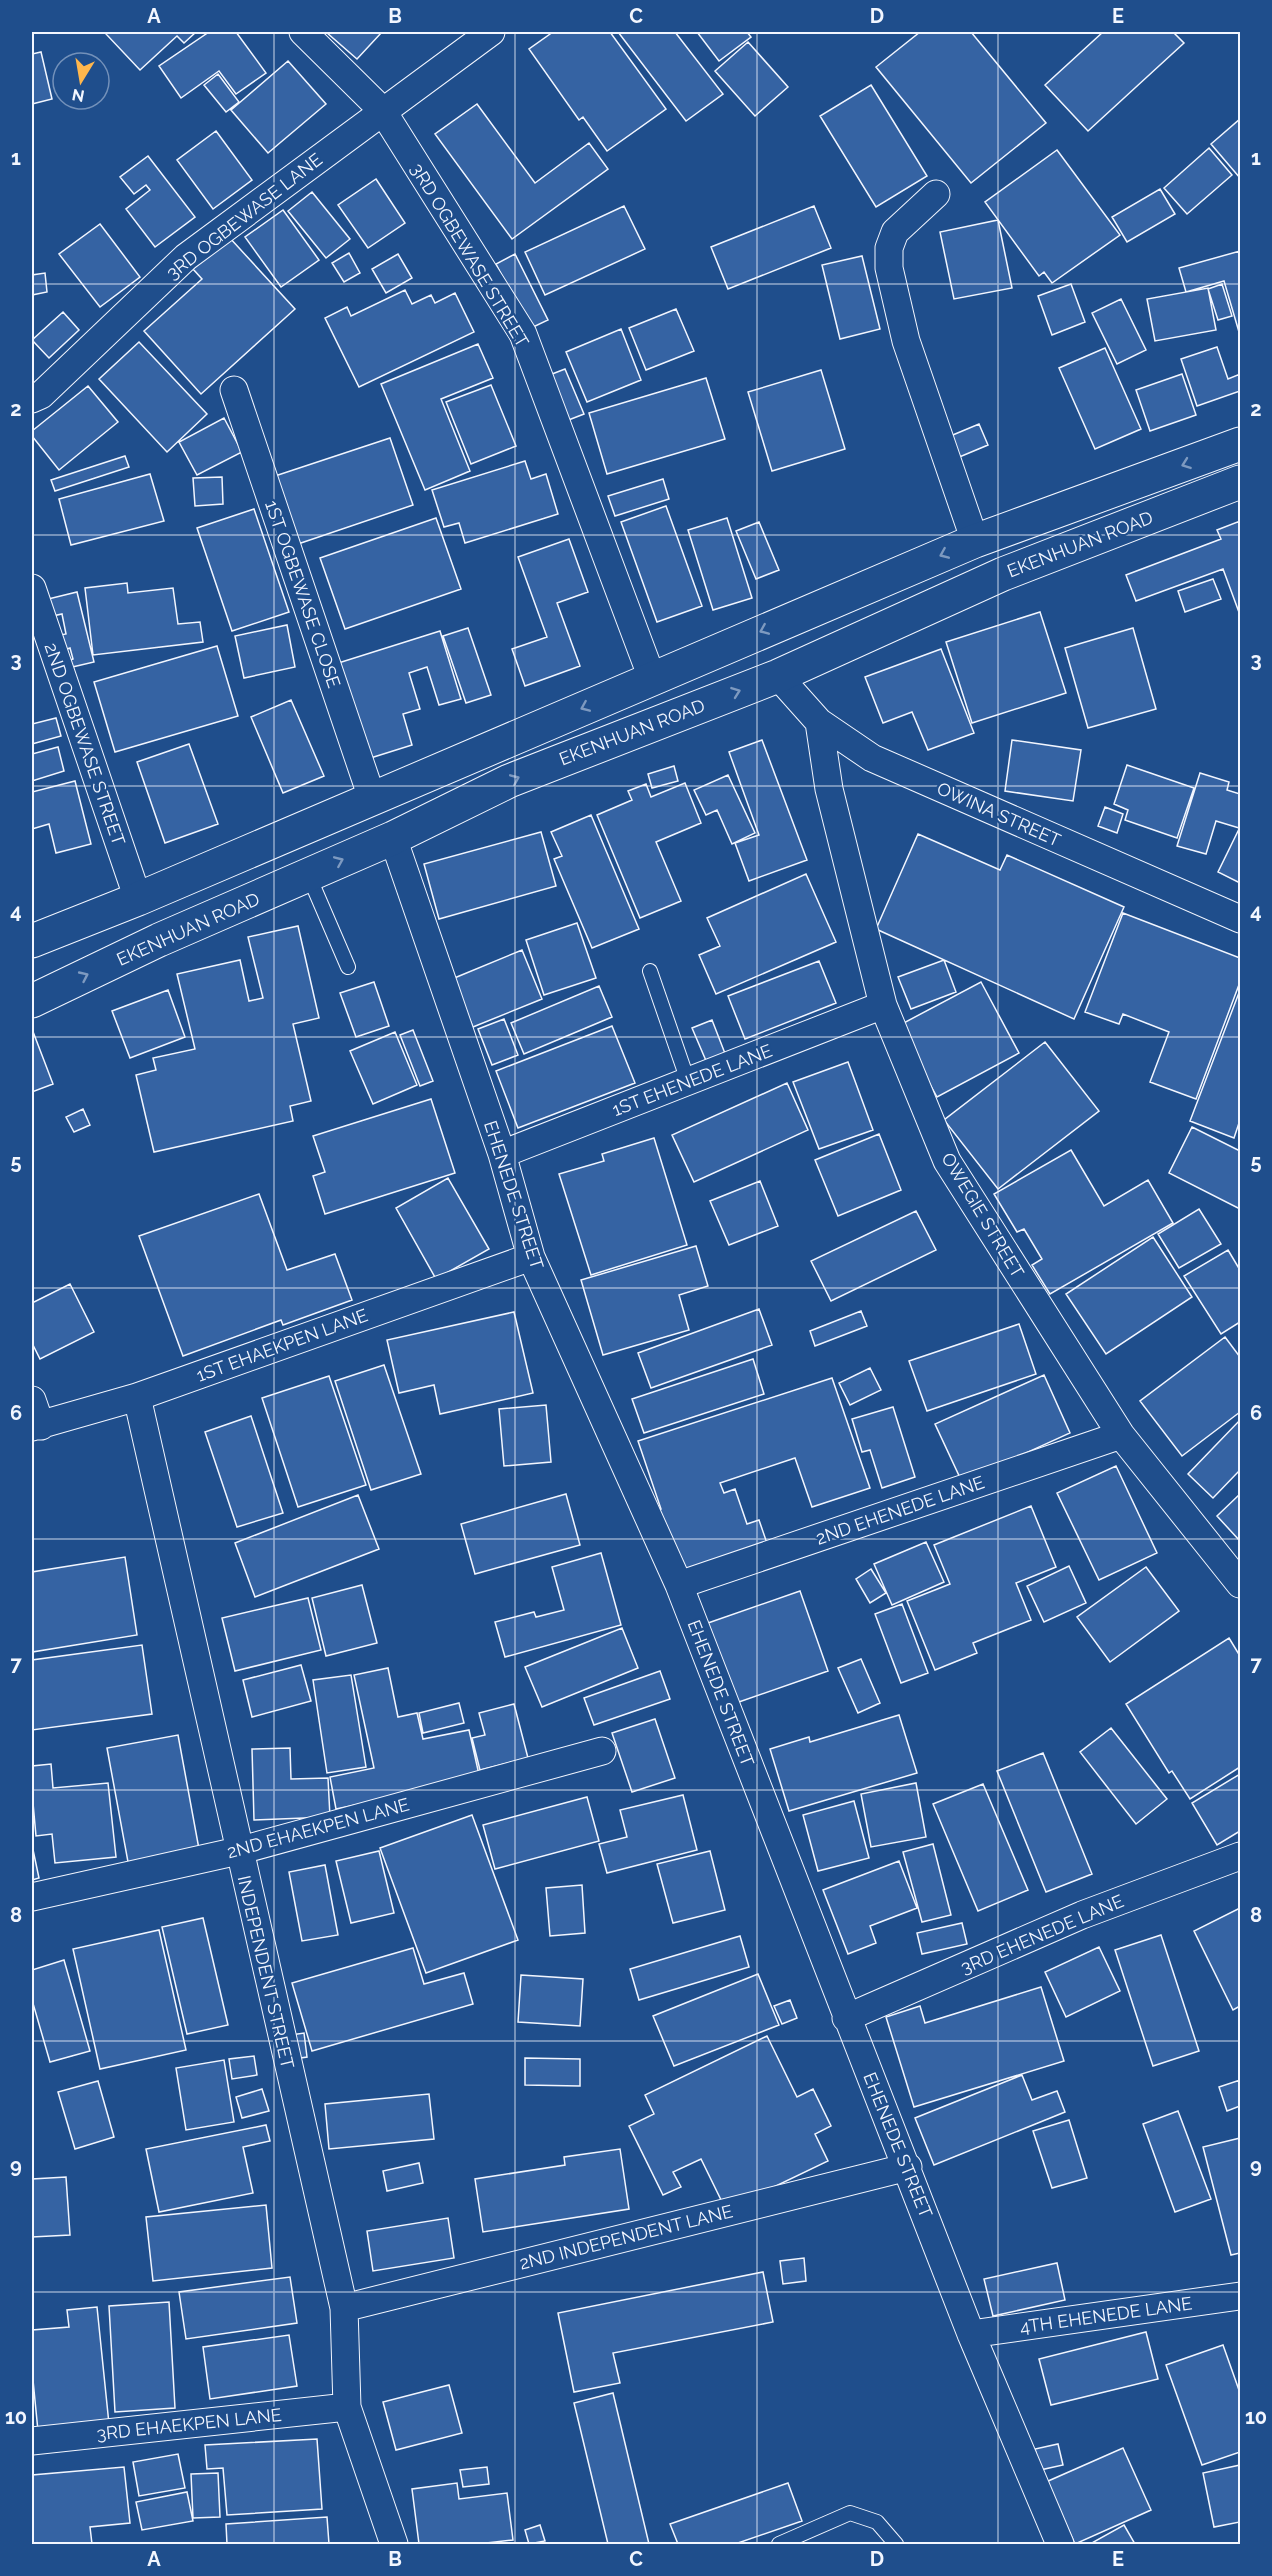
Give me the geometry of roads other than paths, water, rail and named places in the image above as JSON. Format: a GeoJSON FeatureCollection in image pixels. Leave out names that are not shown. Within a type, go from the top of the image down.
{"type":"FeatureCollection","features":[{"type":"Feature","properties":{"kind":"main road","name":"EKENHUAN ROAD"},"geometry":{"type":"LineString","coordinates":[[32,941],[138,899],[975,541],[1240,444]]}},
{"type":"Feature","properties":{"kind":"main road","name":"EKENHUAN ROAD"},"geometry":{"type":"LineString","coordinates":[[32,1001],[159,940],[393,838],[509,781],[778,676],[1003,574],[1240,482]]}},
{"type":"Feature","properties":{"kind":"street","name":"3RD OGBEWASE STREET"},"geometry":{"type":"LineString","coordinates":[[303,32],[382,110],[523,334],[652,678]]}},
{"type":"Feature","properties":{"kind":"street","name":"3RD OGBEWASE LANE"},"geometry":{"type":"LineString","coordinates":[[32,399],[41,395],[186,257],[382,110],[491,32]]}},
{"type":"Feature","properties":{"kind":"street"},"geometry":{"type":"LineString","coordinates":[[936,194],[895,232],[889,248],[889,268],[906,341],[975,541]]}},
{"type":"Feature","properties":{"kind":"street","name":"1ST OGBEWASE CLOSE"},"geometry":{"type":"LineString","coordinates":[[234,390],[372,798]]}},
{"type":"Feature","properties":{"kind":"street","name":"2ND OGBEWASE STREET"},"geometry":{"type":"LineString","coordinates":[[32,588],[138,899]]}},
{"type":"Feature","properties":{"kind":"street","name":"OWINA STREET"},"geometry":{"type":"LineString","coordinates":[[778,676],[819,722],[872,758],[1240,920]]}},
{"type":"Feature","properties":{"kind":"street","name":"OWEGIE STREET"},"geometry":{"type":"LineString","coordinates":[[819,722],[829,789],[883,1005],[947,1161],[1121,1435],[1240,1584]]}},
{"type":"Feature","properties":{"kind":"street","name":"EHENEDE STREET"},"geometry":{"type":"LineString","coordinates":[[393,838],[502,1154],[531,1257],[680,1585],[846,2018],[908,2167],[971,2334],[1060,2544]]}},
{"type":"Feature","properties":{"kind":"street","name":"1ST EHENEDE LANE"},"geometry":{"type":"LineString","coordinates":[[502,1154],[883,1005]]}},
{"type":"Feature","properties":{"kind":"street","name":"1ST EHAEKPEN LANE"},"geometry":{"type":"LineString","coordinates":[[36,1427],[137,1397],[531,1257]]}},
{"type":"Feature","properties":{"kind":"street","name":"INDEPENDENT STREET"},"geometry":{"type":"LineString","coordinates":[[137,1397],[238,1851],[344,2308],[347,2407],[394,2544]]}},
{"type":"Feature","properties":{"kind":"street"},"geometry":{"type":"LineString","coordinates":[[32,1400],[36,1427]]}},
{"type":"Feature","properties":{"kind":"street","name":"2ND EHENEDE LANE"},"geometry":{"type":"LineString","coordinates":[[680,1585],[1121,1435]]}},
{"type":"Feature","properties":{"kind":"street","name":"2ND EHAEKPEN LANE"},"geometry":{"type":"LineString","coordinates":[[32,1897],[238,1851],[602,1751]]}},
{"type":"Feature","properties":{"kind":"street","name":"3RD EHENEDE LANE"},"geometry":{"type":"LineString","coordinates":[[846,2018],[1082,1915],[1240,1856]]}},
{"type":"Feature","properties":{"kind":"street","name":"2ND INDEPENDENT LANE"},"geometry":{"type":"LineString","coordinates":[[344,2308],[908,2167]]}},
{"type":"Feature","properties":{"kind":"street","name":"4TH EHENEDE LANE"},"geometry":{"type":"LineString","coordinates":[[971,2334],[1240,2296]]}},
{"type":"Feature","properties":{"kind":"street","name":"3RD EHAEKPEN LANE"},"geometry":{"type":"LineString","coordinates":[[32,2441],[347,2407]]}},
{"type":"Feature","properties":{"kind":"lane"},"geometry":{"type":"LineString","coordinates":[[309,874],[348,967]]}},
{"type":"Feature","properties":{"kind":"lane"},"geometry":{"type":"LineString","coordinates":[[650,971],[688,1081]]}},
{"type":"Feature","properties":{"kind":"lane"},"geometry":{"type":"LineString","coordinates":[[779,2544],[850,2513],[877,2522],[896,2544]]}}]}
